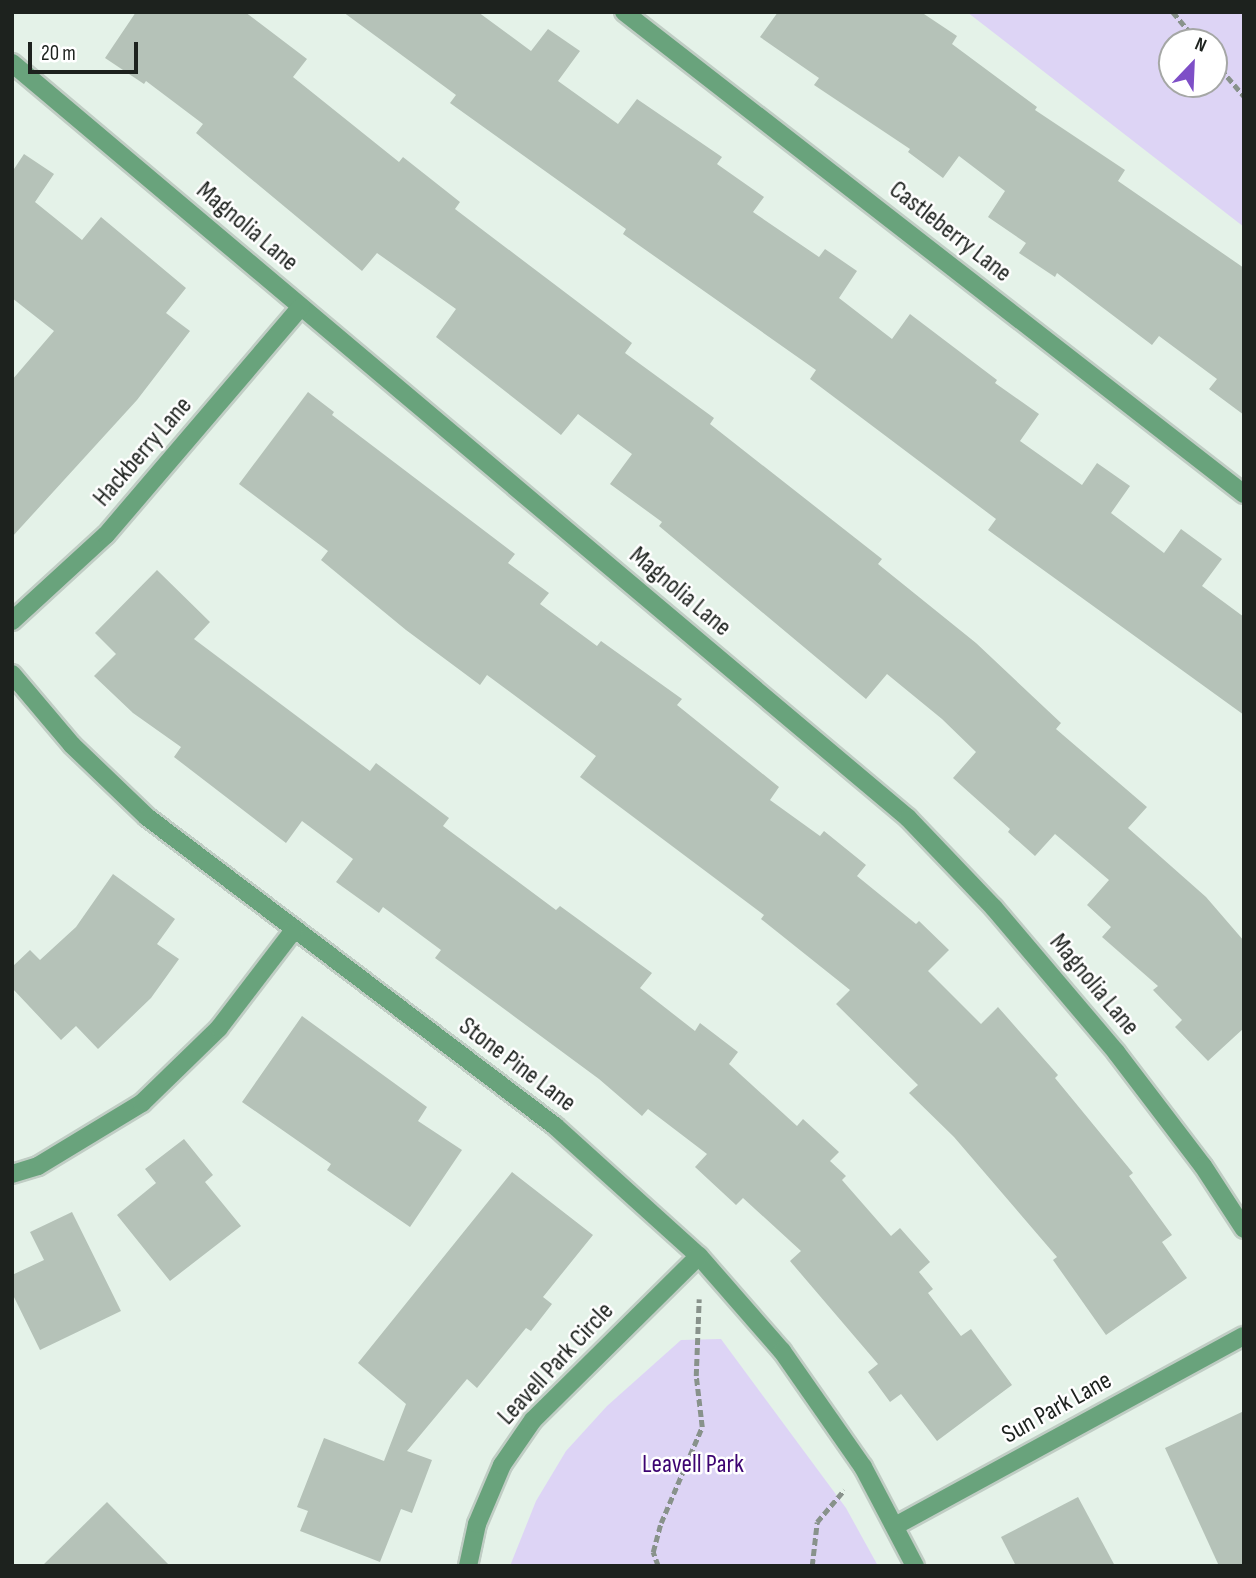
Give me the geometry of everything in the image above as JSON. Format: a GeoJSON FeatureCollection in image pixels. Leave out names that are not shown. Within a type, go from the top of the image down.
{"type":"FeatureCollection","features":[{"type":"Feature","properties":{"kind":"street","name":"Castleberry Lane"},"geometry":{"type":"LineString","coordinates":[[624,12],[1244,494]]}},
{"type":"Feature","properties":{"kind":"street","name":"Magnolia Lane"},"geometry":{"type":"LineString","coordinates":[[12,63],[908,818],[994,908],[1116,1052],[1203,1166],[1244,1229]]}},
{"type":"Feature","properties":{"kind":"street","name":"Hackberry Lane"},"geometry":{"type":"LineString","coordinates":[[12,621],[106,535],[301,307]]}},
{"type":"Feature","properties":{"kind":"street","name":"Stone Pine Lane"},"geometry":{"type":"LineString","coordinates":[[12,674],[72,745],[147,817],[555,1126],[699,1256],[782,1351],[863,1467],[915,1566]]}},
{"type":"Feature","properties":{"kind":"street"},"geometry":{"type":"LineString","coordinates":[[12,1174],[38,1166],[142,1103],[219,1028],[294,930]]}},
{"type":"Feature","properties":{"kind":"street","name":"Leavell Park Circle"},"geometry":{"type":"LineString","coordinates":[[468,1566],[477,1524],[502,1465],[533,1420],[699,1256]]}},
{"type":"Feature","properties":{"kind":"street","name":"Sun Park Lane"},"geometry":{"type":"LineString","coordinates":[[895,1526],[1244,1336]]}},
{"type":"Feature","properties":{"kind":"path"},"geometry":{"type":"LineString","coordinates":[[1173,12],[1186,28]]}},
{"type":"Feature","properties":{"kind":"path"},"geometry":{"type":"LineString","coordinates":[[1228,77],[1244,96]]}},
{"type":"Feature","properties":{"kind":"path"},"geometry":{"type":"LineString","coordinates":[[658,1566],[653,1552],[662,1522],[702,1427],[696,1376],[699,1256]]}},
{"type":"Feature","properties":{"kind":"path"},"geometry":{"type":"LineString","coordinates":[[812,1566],[817,1522],[863,1467]]}},
{"type":"Feature","properties":{"kind":"green space"},"geometry":{"type":"Polygon","coordinates":[[[967,12],[1244,12],[1244,227],[967,12]]]}},
{"type":"Feature","properties":{"kind":"green space","name":"Leavell Park"},"geometry":{"type":"Polygon","coordinates":[[[721,1339],[846,1508],[878,1566],[510,1566],[536,1501],[566,1451],[607,1406],[681,1340],[721,1339]]]}},
{"type":"Feature","properties":{"kind":"building"},"geometry":{"type":"Polygon","coordinates":[[[136,12],[245,12],[307,59],[293,77],[399,162],[403,157],[460,202],[455,209],[632,343],[625,353],[714,418],[710,424],[882,559],[878,564],[976,643],[1061,723],[1056,729],[1147,807],[1128,828],[1206,897],[1244,941],[1244,1028],[1208,1061],[1175,1027],[1182,1020],[1153,990],[1158,986],[1102,937],[1111,927],[1087,905],[1109,880],[1055,834],[1035,856],[1008,832],[1010,829],[953,778],[976,752],[942,719],[887,674],[866,699],[659,526],[662,522],[610,484],[632,454],[578,414],[561,435],[436,337],[456,309],[377,253],[362,271],[196,133],[203,124],[146,81],[144,84],[105,58],[136,12]]]}},
{"type":"Feature","properties":{"kind":"building"},"geometry":{"type":"Polygon","coordinates":[[[343,12],[478,12],[531,51],[548,29],[580,51],[558,81],[618,124],[637,99],[722,157],[717,164],[764,197],[753,212],[819,257],[825,249],[857,271],[839,298],[892,339],[910,314],[997,380],[995,383],[1039,414],[1020,441],[1082,485],[1097,463],[1130,486],[1111,513],[1164,553],[1181,529],[1222,559],[1202,586],[1244,617],[1244,715],[988,530],[996,519],[810,379],[816,370],[623,234],[626,229],[450,103],[456,95],[343,12]]]}},
{"type":"Feature","properties":{"kind":"building"},"geometry":{"type":"Polygon","coordinates":[[[778,12],[921,12],[957,36],[952,44],[1037,107],[1035,110],[1125,170],[1118,181],[1244,268],[1244,415],[1209,389],[1217,379],[1159,336],[1152,345],[1057,273],[1055,277],[1019,253],[1026,243],[988,217],[1005,191],[959,156],[943,178],[908,152],[910,149],[814,85],[819,78],[760,37],[778,12]]]}},
{"type":"Feature","properties":{"kind":"building"},"geometry":{"type":"Polygon","coordinates":[[[24,154],[54,174],[35,202],[82,240],[101,217],[186,288],[166,313],[190,331],[137,400],[12,537],[12,380],[54,331],[12,298],[12,172],[24,154]]]}},
{"type":"Feature","properties":{"kind":"building"},"geometry":{"type":"Polygon","coordinates":[[[308,392],[334,412],[332,415],[515,554],[508,563],[549,593],[540,604],[597,646],[601,641],[682,699],[677,705],[779,787],[770,800],[820,836],[824,831],[866,865],[857,876],[916,924],[919,921],[949,950],[928,971],[981,1024],[998,1007],[1058,1075],[1055,1078],[1133,1173],[1129,1176],[1172,1235],[1162,1242],[1187,1278],[1106,1335],[1053,1260],[1057,1257],[954,1137],[909,1093],[918,1085],[836,1004],[850,990],[761,919],[764,915],[580,777],[596,756],[487,675],[480,685],[406,630],[321,560],[328,551],[239,484],[308,392]]]}},
{"type":"Feature","properties":{"kind":"building"},"geometry":{"type":"Polygon","coordinates":[[[157,570],[210,622],[194,639],[370,771],[376,763],[449,818],[443,826],[556,910],[560,906],[652,973],[640,988],[695,1031],[700,1023],[738,1052],[729,1064],[797,1126],[803,1119],[839,1152],[830,1161],[846,1176],[842,1180],[891,1236],[900,1228],[930,1262],[919,1272],[933,1289],[928,1293],[961,1336],[971,1329],[1012,1385],[937,1441],[901,1394],[890,1402],[868,1372],[878,1364],[790,1261],[801,1251],[743,1198],[736,1205],[695,1167],[707,1154],[648,1109],[642,1116],[599,1079],[435,958],[441,950],[383,907],[379,913],[336,882],[353,859],[302,821],[286,843],[174,757],[181,747],[133,713],[94,676],[116,654],[95,633],[157,570]]]}},
{"type":"Feature","properties":{"kind":"building"},"geometry":{"type":"Polygon","coordinates":[[[113,874],[175,919],[157,944],[179,959],[151,998],[98,1049],[76,1026],[61,1040],[12,988],[12,967],[30,950],[40,960],[76,927],[113,874]]]}},
{"type":"Feature","properties":{"kind":"building"},"geometry":{"type":"Polygon","coordinates":[[[302,1016],[427,1107],[418,1121],[462,1150],[410,1227],[327,1170],[331,1164],[242,1102],[302,1016]]]}},
{"type":"Feature","properties":{"kind":"building"},"geometry":{"type":"Polygon","coordinates":[[[184,1139],[213,1175],[205,1182],[241,1226],[170,1281],[117,1215],[156,1183],[145,1169],[184,1139]]]}},
{"type":"Feature","properties":{"kind":"building"},"geometry":{"type":"Polygon","coordinates":[[[512,1172],[593,1235],[543,1297],[552,1304],[531,1331],[526,1328],[477,1388],[467,1379],[407,1451],[432,1460],[412,1513],[401,1509],[380,1562],[300,1531],[308,1511],[297,1507],[324,1438],[384,1461],[406,1404],[358,1363],[512,1172]]]}},
{"type":"Feature","properties":{"kind":"building"},"geometry":{"type":"Polygon","coordinates":[[[72,1212],[121,1311],[40,1350],[12,1293],[12,1275],[44,1260],[30,1232],[72,1212]]]}},
{"type":"Feature","properties":{"kind":"building"},"geometry":{"type":"Polygon","coordinates":[[[1244,1411],[1244,1566],[1219,1566],[1165,1448],[1244,1411]]]}},
{"type":"Feature","properties":{"kind":"building"},"geometry":{"type":"Polygon","coordinates":[[[1078,1497],[1115,1566],[1016,1566],[1001,1537],[1078,1497]]]}},
{"type":"Feature","properties":{"kind":"building"},"geometry":{"type":"Polygon","coordinates":[[[107,1502],[170,1566],[42,1566],[107,1502]]]}}]}
